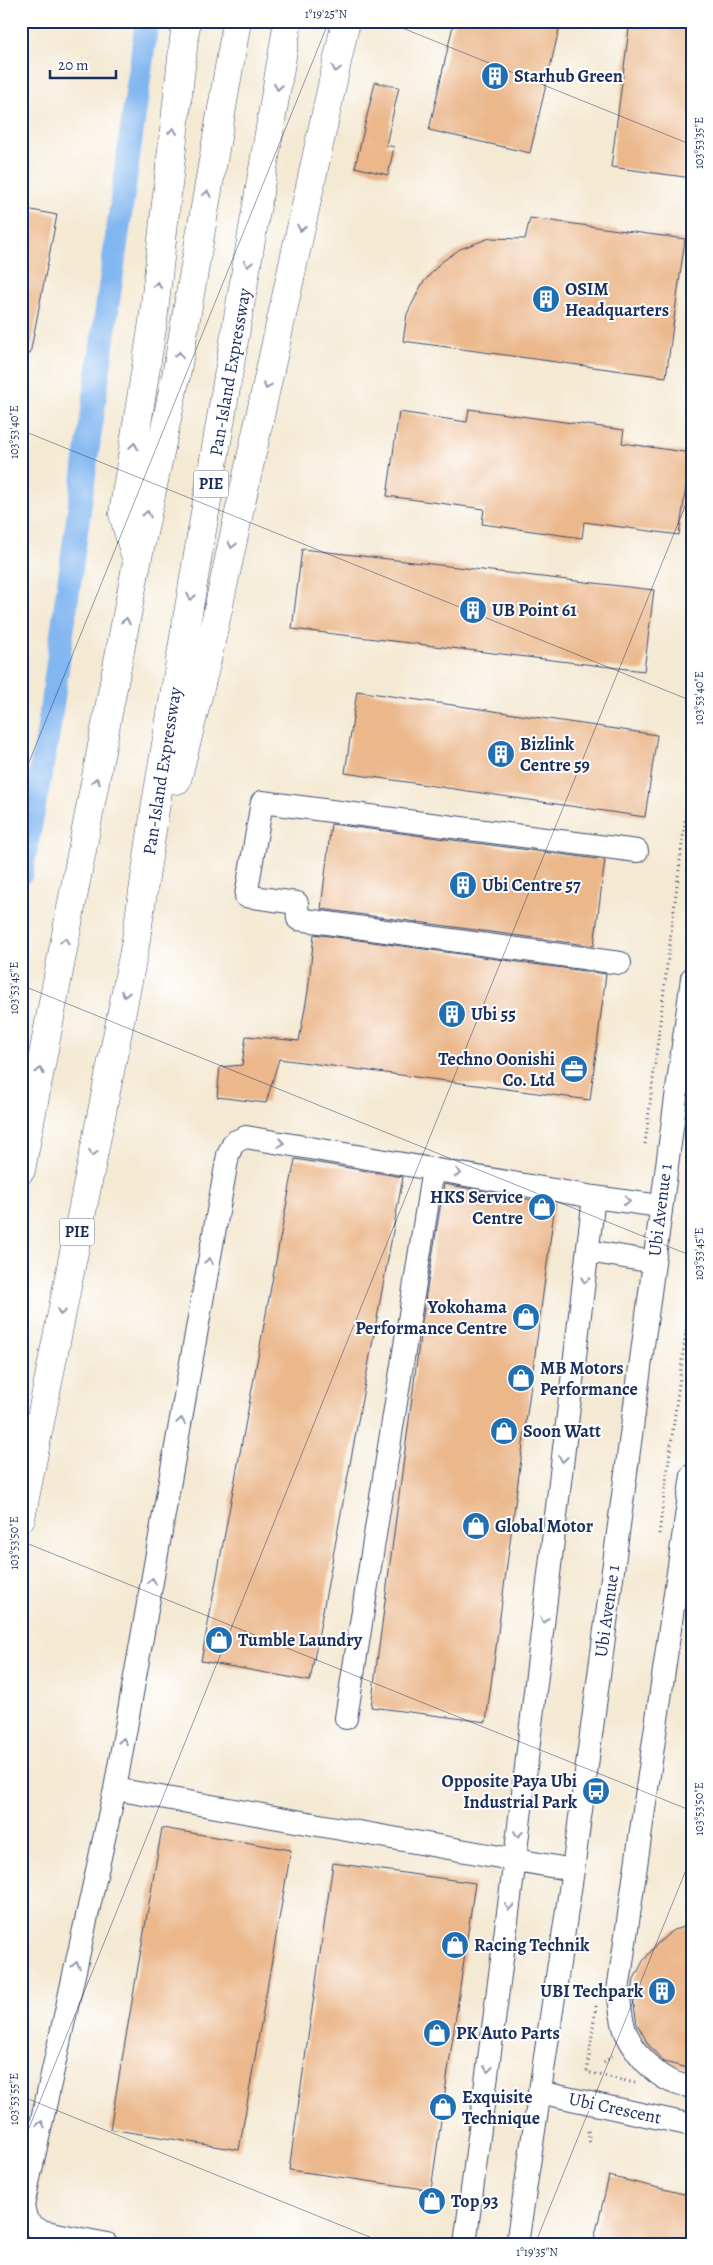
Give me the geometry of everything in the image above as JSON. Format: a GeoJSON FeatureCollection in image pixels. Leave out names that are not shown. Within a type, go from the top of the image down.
{"type":"FeatureCollection","features":[{"type":"Feature","properties":{"kind":"highway"},"geometry":{"type":"LineString","coordinates":[[137,562],[124,514],[153,322],[186,21]]}},
{"type":"Feature","properties":{"kind":"highway"},"geometry":{"type":"LineString","coordinates":[[21,1170],[137,562],[176,376],[237,21]]}},
{"type":"Feature","properties":{"kind":"highway","name":"Pan-Island Expressway"},"geometry":{"type":"LineString","coordinates":[[21,1518],[135,946],[158,793],[288,21]]}},
{"type":"Feature","properties":{"kind":"highway"},"geometry":{"type":"LineString","coordinates":[[135,946],[207,660],[346,21]]}},
{"type":"Feature","properties":{"kind":"street"},"geometry":{"type":"LineString","coordinates":[[620,963],[298,919],[297,903],[246,896],[262,802],[637,851]]}},
{"type":"Feature","properties":{"kind":"street","name":"Ubi Avenue 1"},"geometry":{"type":"LineString","coordinates":[[517,2244],[572,1870],[692,978]]}},
{"type":"Feature","properties":{"kind":"street"},"geometry":{"type":"LineString","coordinates":[[107,2244],[41,2231],[28,2222],[23,2206],[114,1788],[228,1155],[234,1142],[246,1137],[594,1197],[660,1206]]}},
{"type":"Feature","properties":{"kind":"street"},"geometry":{"type":"LineString","coordinates":[[346,1718],[433,1169]]}},
{"type":"Feature","properties":{"kind":"street"},"geometry":{"type":"LineString","coordinates":[[465,2244],[515,1859],[594,1197]]}},
{"type":"Feature","properties":{"kind":"street"},"geometry":{"type":"LineString","coordinates":[[588,1251],[654,1262]]}},
{"type":"Feature","properties":{"kind":"street"},"geometry":{"type":"LineString","coordinates":[[692,1475],[618,1992],[625,2032],[642,2060],[660,2075],[684,2086],[692,2086]]}},
{"type":"Feature","properties":{"kind":"street"},"geometry":{"type":"LineString","coordinates":[[114,1788],[572,1870]]}},
{"type":"Feature","properties":{"kind":"street","name":"Ubi Crescent"},"geometry":{"type":"LineString","coordinates":[[539,2092],[692,2125]]}},
{"type":"Feature","properties":{"kind":"path"},"geometry":{"type":"LineString","coordinates":[[645,1144],[692,764]]}},
{"type":"Feature","properties":{"kind":"path"},"geometry":{"type":"LineString","coordinates":[[588,2131],[590,2145]]}},
{"type":"Feature","properties":{"kind":"building","name":"Starhub Green"},"geometry":{"type":"Polygon","coordinates":[[[454,21],[561,21],[530,153],[429,130],[454,21]]]}},
{"type":"Feature","properties":{"kind":"building","name":"Starhub Green"},"geometry":{"type":"Polygon","coordinates":[[[630,21],[692,21],[692,178],[611,167],[630,21]]]}},
{"type":"Feature","properties":{"kind":"building"},"geometry":{"type":"Polygon","coordinates":[[[375,82],[399,87],[386,145],[394,147],[388,175],[355,167],[375,82]]]}},
{"type":"Feature","properties":{"kind":"building"},"geometry":{"type":"Polygon","coordinates":[[[21,208],[57,215],[30,354],[21,353],[21,208]]]}},
{"type":"Feature","properties":{"kind":"building","name":"OSIM Headquarters"},"geometry":{"type":"Polygon","coordinates":[[[530,218],[685,239],[666,377],[403,341],[407,314],[422,284],[440,263],[460,249],[490,238],[525,239],[530,218]]]}},
{"type":"Feature","properties":{"kind":"building"},"geometry":{"type":"Polygon","coordinates":[[[469,409],[624,430],[622,443],[691,453],[679,535],[584,522],[582,538],[482,524],[484,509],[387,496],[399,412],[467,422],[469,409]]]}},
{"type":"Feature","properties":{"kind":"building","name":"UB Point 61"},"geometry":{"type":"Polygon","coordinates":[[[302,549],[654,590],[644,671],[292,629],[302,549]]]}},
{"type":"Feature","properties":{"kind":"building","name":"Bizlink Centre 59"},"geometry":{"type":"Polygon","coordinates":[[[357,691],[657,735],[645,817],[345,773],[357,691]]]}},
{"type":"Feature","properties":{"kind":"building","name":"Ubi Centre 57"},"geometry":{"type":"Polygon","coordinates":[[[331,824],[605,860],[594,946],[321,909],[331,824]]]}},
{"type":"Feature","properties":{"kind":"building","name":"Ubi 55"},"geometry":{"type":"Polygon","coordinates":[[[314,934],[606,974],[590,1100],[279,1059],[266,1103],[217,1097],[220,1067],[242,1065],[246,1036],[299,1041],[308,991],[314,934]]]}},
{"type":"Feature","properties":{"kind":"building"},"geometry":{"type":"Polygon","coordinates":[[[295,1159],[403,1177],[310,1681],[201,1661],[295,1159]]]}},
{"type":"Feature","properties":{"kind":"building"},"geometry":{"type":"Polygon","coordinates":[[[444,1184],[555,1204],[486,1722],[371,1707],[424,1307],[444,1184]]]}},
{"type":"Feature","properties":{"kind":"building"},"geometry":{"type":"Polygon","coordinates":[[[162,1828],[291,1850],[239,2150],[110,2129],[162,1828]]]}},
{"type":"Feature","properties":{"kind":"building"},"geometry":{"type":"Polygon","coordinates":[[[333,1863],[475,1883],[431,2190],[289,2170],[333,1863]]]}},
{"type":"Feature","properties":{"kind":"building","name":"UBI Techpark"},"geometry":{"type":"Polygon","coordinates":[[[692,1925],[692,2069],[664,2062],[648,2044],[637,2024],[632,1993],[634,1979],[643,1961],[656,1945],[673,1930],[692,1925]]]}},
{"type":"Feature","properties":{"kind":"building"},"geometry":{"type":"Polygon","coordinates":[[[609,2176],[692,2196],[692,2244],[593,2244],[609,2176]]]}},
{"type":"Feature","properties":{"kind":"waterway"},"geometry":{"type":"LineString","coordinates":[[21,873],[48,734],[147,21]]}},
{"type":"Feature","properties":{"kind":"place","name":"Starhub Green"},"geometry":{"type":"Point","coordinates":[495,76]}},
{"type":"Feature","properties":{"kind":"place","name":"OSIM Headquarters"},"geometry":{"type":"Point","coordinates":[546,299]}},
{"type":"Feature","properties":{"kind":"place","name":"UB Point 61"},"geometry":{"type":"Point","coordinates":[473,610]}},
{"type":"Feature","properties":{"kind":"place","name":"Bizlink Centre 59"},"geometry":{"type":"Point","coordinates":[501,754]}},
{"type":"Feature","properties":{"kind":"place","name":"Ubi Centre 57"},"geometry":{"type":"Point","coordinates":[463,885]}},
{"type":"Feature","properties":{"kind":"place","name":"Ubi 55"},"geometry":{"type":"Point","coordinates":[452,1014]}},
{"type":"Feature","properties":{"kind":"place","name":"Techno Oonishi Co. Ltd"},"geometry":{"type":"Point","coordinates":[574,1069]}},
{"type":"Feature","properties":{"kind":"place","name":"HKS Service Centre"},"geometry":{"type":"Point","coordinates":[542,1207]}},
{"type":"Feature","properties":{"kind":"place","name":"Yokohama Performance Centre"},"geometry":{"type":"Point","coordinates":[526,1317]}},
{"type":"Feature","properties":{"kind":"place","name":"MB Motors Performance"},"geometry":{"type":"Point","coordinates":[521,1378]}},
{"type":"Feature","properties":{"kind":"place","name":"Soon Watt"},"geometry":{"type":"Point","coordinates":[504,1431]}},
{"type":"Feature","properties":{"kind":"place","name":"Global Motor"},"geometry":{"type":"Point","coordinates":[476,1526]}},
{"type":"Feature","properties":{"kind":"place","name":"Tumble Laundry"},"geometry":{"type":"Point","coordinates":[219,1640]}},
{"type":"Feature","properties":{"kind":"place","name":"Opposite Paya Ubi Industrial Park"},"geometry":{"type":"Point","coordinates":[596,1791]}},
{"type":"Feature","properties":{"kind":"place","name":"Racing Technik"},"geometry":{"type":"Point","coordinates":[455,1945]}},
{"type":"Feature","properties":{"kind":"place","name":"UBI Techpark"},"geometry":{"type":"Point","coordinates":[662,1991]}},
{"type":"Feature","properties":{"kind":"place","name":"PK Auto Parts"},"geometry":{"type":"Point","coordinates":[437,2033]}},
{"type":"Feature","properties":{"kind":"place","name":"Exquisite Technique"},"geometry":{"type":"Point","coordinates":[443,2107]}},
{"type":"Feature","properties":{"kind":"place","name":"Top 93"},"geometry":{"type":"Point","coordinates":[432,2201]}}]}
